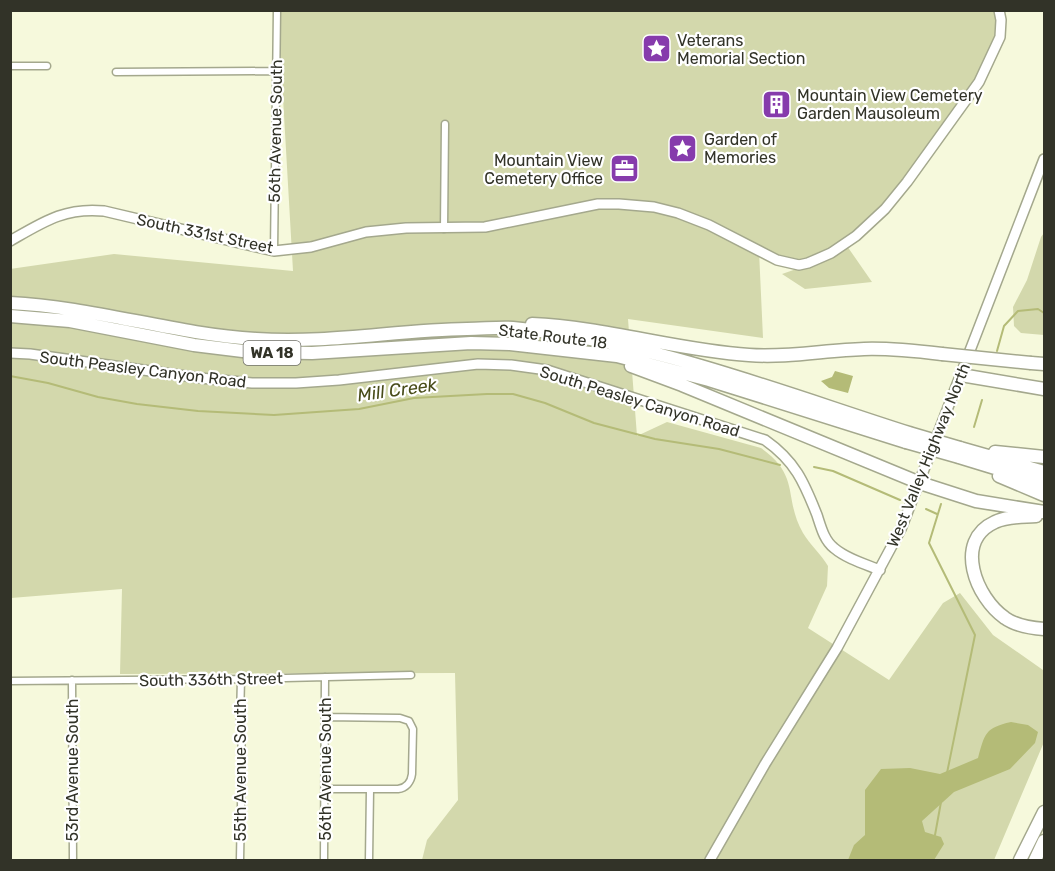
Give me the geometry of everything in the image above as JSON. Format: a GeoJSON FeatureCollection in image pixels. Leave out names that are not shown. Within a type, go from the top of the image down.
{"type":"FeatureCollection","features":[{"type":"Feature","properties":{"kind":"highway","name":"State Route 18"},"geometry":{"type":"LineString","coordinates":[[10,303],[68,309],[206,334],[257,339],[328,338],[433,330],[512,328],[609,343],[710,370],[908,437]]}},
{"type":"Feature","properties":{"kind":"highway","name":"State Route 18"},"geometry":{"type":"LineString","coordinates":[[10,316],[70,321],[194,345],[251,352],[312,353],[471,343],[510,344],[590,353],[642,361],[960,452],[1044,472]]}},
{"type":"Feature","properties":{"kind":"highway"},"geometry":{"type":"LineString","coordinates":[[433,330],[453,324],[484,322],[550,325],[734,354],[779,356],[862,349],[893,349],[1044,364]]}},
{"type":"Feature","properties":{"kind":"highway"},"geometry":{"type":"LineString","coordinates":[[590,353],[682,385],[920,483],[976,501],[1044,513]]}},
{"type":"Feature","properties":{"kind":"highway"},"geometry":{"type":"LineString","coordinates":[[961,375],[1044,389]]}},
{"type":"Feature","properties":{"kind":"highway"},"geometry":{"type":"LineString","coordinates":[[1010,384],[1044,394]]}},
{"type":"Feature","properties":{"kind":"highway"},"geometry":{"type":"LineString","coordinates":[[960,452],[1044,457]]}},
{"type":"Feature","properties":{"kind":"highway","name":"State Route 18"},"geometry":{"type":"LineString","coordinates":[[960,452],[974,462],[1044,483]]}},
{"type":"Feature","properties":{"kind":"highway"},"geometry":{"type":"LineString","coordinates":[[974,462],[995,474],[1044,495]]}},
{"type":"Feature","properties":{"kind":"highway"},"geometry":{"type":"LineString","coordinates":[[1044,513],[1011,517],[991,524],[980,534],[974,548],[971,565],[974,577],[983,594],[1005,618],[1028,627],[1044,629]]}},
{"type":"Feature","properties":{"kind":"highway"},"geometry":{"type":"LineString","coordinates":[[1020,861],[1044,812]]}},
{"type":"Feature","properties":{"kind":"highway"},"geometry":{"type":"LineString","coordinates":[[1028,861],[1044,823]]}},
{"type":"Feature","properties":{"kind":"highway"},"geometry":{"type":"LineString","coordinates":[[1035,861],[1044,841]]}},
{"type":"Feature","properties":{"kind":"main road","name":"South 331st Street"},"geometry":{"type":"LineString","coordinates":[[10,241],[59,214],[91,209],[274,251],[311,247],[366,232],[485,227],[598,204],[654,207],[678,213],[709,225],[777,260],[799,265],[808,263],[831,253],[856,236],[885,208],[907,182],[979,82],[1000,37],[999,10]]}},
{"type":"Feature","properties":{"kind":"main road","name":"West Valley Highway North"},"geometry":{"type":"LineString","coordinates":[[710,861],[765,764],[837,648],[903,526],[1044,159]]}},
{"type":"Feature","properties":{"kind":"main road","name":"South Peasley Canyon Road"},"geometry":{"type":"LineString","coordinates":[[10,353],[252,383],[339,380],[478,364],[511,365],[547,370],[765,440],[793,465],[801,478],[822,531],[833,547],[847,557],[880,570]]}},
{"type":"Feature","properties":{"kind":"street","name":"56th Avenue South"},"geometry":{"type":"LineString","coordinates":[[274,251],[277,10]]}},
{"type":"Feature","properties":{"kind":"street"},"geometry":{"type":"LineString","coordinates":[[10,66],[47,66]]}},
{"type":"Feature","properties":{"kind":"street"},"geometry":{"type":"LineString","coordinates":[[116,72],[275,71]]}},
{"type":"Feature","properties":{"kind":"street"},"geometry":{"type":"LineString","coordinates":[[442,229],[445,124]]}},
{"type":"Feature","properties":{"kind":"street","name":"South 336th Street"},"geometry":{"type":"LineString","coordinates":[[10,681],[411,675]]}},
{"type":"Feature","properties":{"kind":"street","name":"56th Avenue South"},"geometry":{"type":"LineString","coordinates":[[324,861],[325,677]]}},
{"type":"Feature","properties":{"kind":"street","name":"55th Avenue South"},"geometry":{"type":"LineString","coordinates":[[240,861],[241,679]]}},
{"type":"Feature","properties":{"kind":"street","name":"53rd Avenue South"},"geometry":{"type":"LineString","coordinates":[[72,680],[73,861]]}},
{"type":"Feature","properties":{"kind":"street"},"geometry":{"type":"LineString","coordinates":[[325,717],[396,717],[409,721],[413,729],[412,774],[408,784],[402,789],[325,789]]}},
{"type":"Feature","properties":{"kind":"street"},"geometry":{"type":"LineString","coordinates":[[369,861],[370,790]]}},
{"type":"Feature","properties":{"kind":"shaded area"},"geometry":{"type":"Polygon","coordinates":[[[278,11],[999,11],[1000,37],[979,82],[872,222],[808,263],[759,251],[763,338],[628,319],[637,436],[667,422],[761,448],[782,468],[803,533],[828,566],[827,586],[808,628],[889,680],[943,603],[960,593],[993,635],[1043,670],[1044,742],[994,860],[422,860],[427,840],[458,800],[455,673],[120,674],[122,589],[11,598],[10,269],[114,254],[293,271],[278,11]]]}},
{"type":"Feature","properties":{"kind":"shaded area"},"geometry":{"type":"Polygon","coordinates":[[[1044,233],[1044,335],[1021,333],[1014,326],[1013,307],[1027,280],[1044,233]]]}},
{"type":"Feature","properties":{"kind":"shaded area"},"geometry":{"type":"Polygon","coordinates":[[[847,246],[872,282],[805,289],[782,274],[825,259],[847,246]]]}},
{"type":"Feature","properties":{"kind":"shaded area"},"geometry":{"type":"Polygon","coordinates":[[[835,371],[853,376],[848,393],[829,388],[821,381],[832,377],[835,371]]]}},
{"type":"Feature","properties":{"kind":"shaded area"},"geometry":{"type":"Polygon","coordinates":[[[1011,722],[1028,725],[1038,732],[1035,743],[1010,769],[954,792],[922,821],[925,832],[941,837],[944,844],[934,860],[848,860],[854,845],[865,835],[865,790],[881,769],[910,768],[940,774],[978,758],[987,733],[991,729],[1011,722]]]}},
{"type":"Feature","properties":{"kind":"waterway","name":"Mill Creek"},"geometry":{"type":"LineString","coordinates":[[997,351],[1004,326],[1018,311],[1038,309],[1044,313]]}},
{"type":"Feature","properties":{"kind":"waterway","name":"Mill Creek"},"geometry":{"type":"LineString","coordinates":[[10,376],[137,404],[198,411],[274,415],[359,409],[414,398],[513,394],[545,403],[594,423],[655,439],[719,449],[780,465]]}},
{"type":"Feature","properties":{"kind":"waterway"},"geometry":{"type":"LineString","coordinates":[[974,427],[982,400]]}},
{"type":"Feature","properties":{"kind":"waterway","name":"Mill Creek"},"geometry":{"type":"LineString","coordinates":[[814,467],[833,471],[900,500]]}},
{"type":"Feature","properties":{"kind":"waterway"},"geometry":{"type":"LineString","coordinates":[[941,504],[929,543],[975,635],[947,773]]}},
{"type":"Feature","properties":{"kind":"waterway","name":"Mill Creek"},"geometry":{"type":"LineString","coordinates":[[926,509],[937,514]]}},
{"type":"Feature","properties":{"kind":"waterway"},"geometry":{"type":"LineString","coordinates":[[935,835],[941,802]]}},
{"type":"Feature","properties":{"kind":"place","name":"Veterans Memorial Section"},"geometry":{"type":"Point","coordinates":[656,49]}},
{"type":"Feature","properties":{"kind":"place","name":"Mountain View Cemetery Garden Mausoleum"},"geometry":{"type":"Point","coordinates":[776,104]}},
{"type":"Feature","properties":{"kind":"place","name":"Garden of Memories"},"geometry":{"type":"Point","coordinates":[683,148]}},
{"type":"Feature","properties":{"kind":"place","name":"Mountain View Cemetery Office"},"geometry":{"type":"Point","coordinates":[624,169]}}]}
